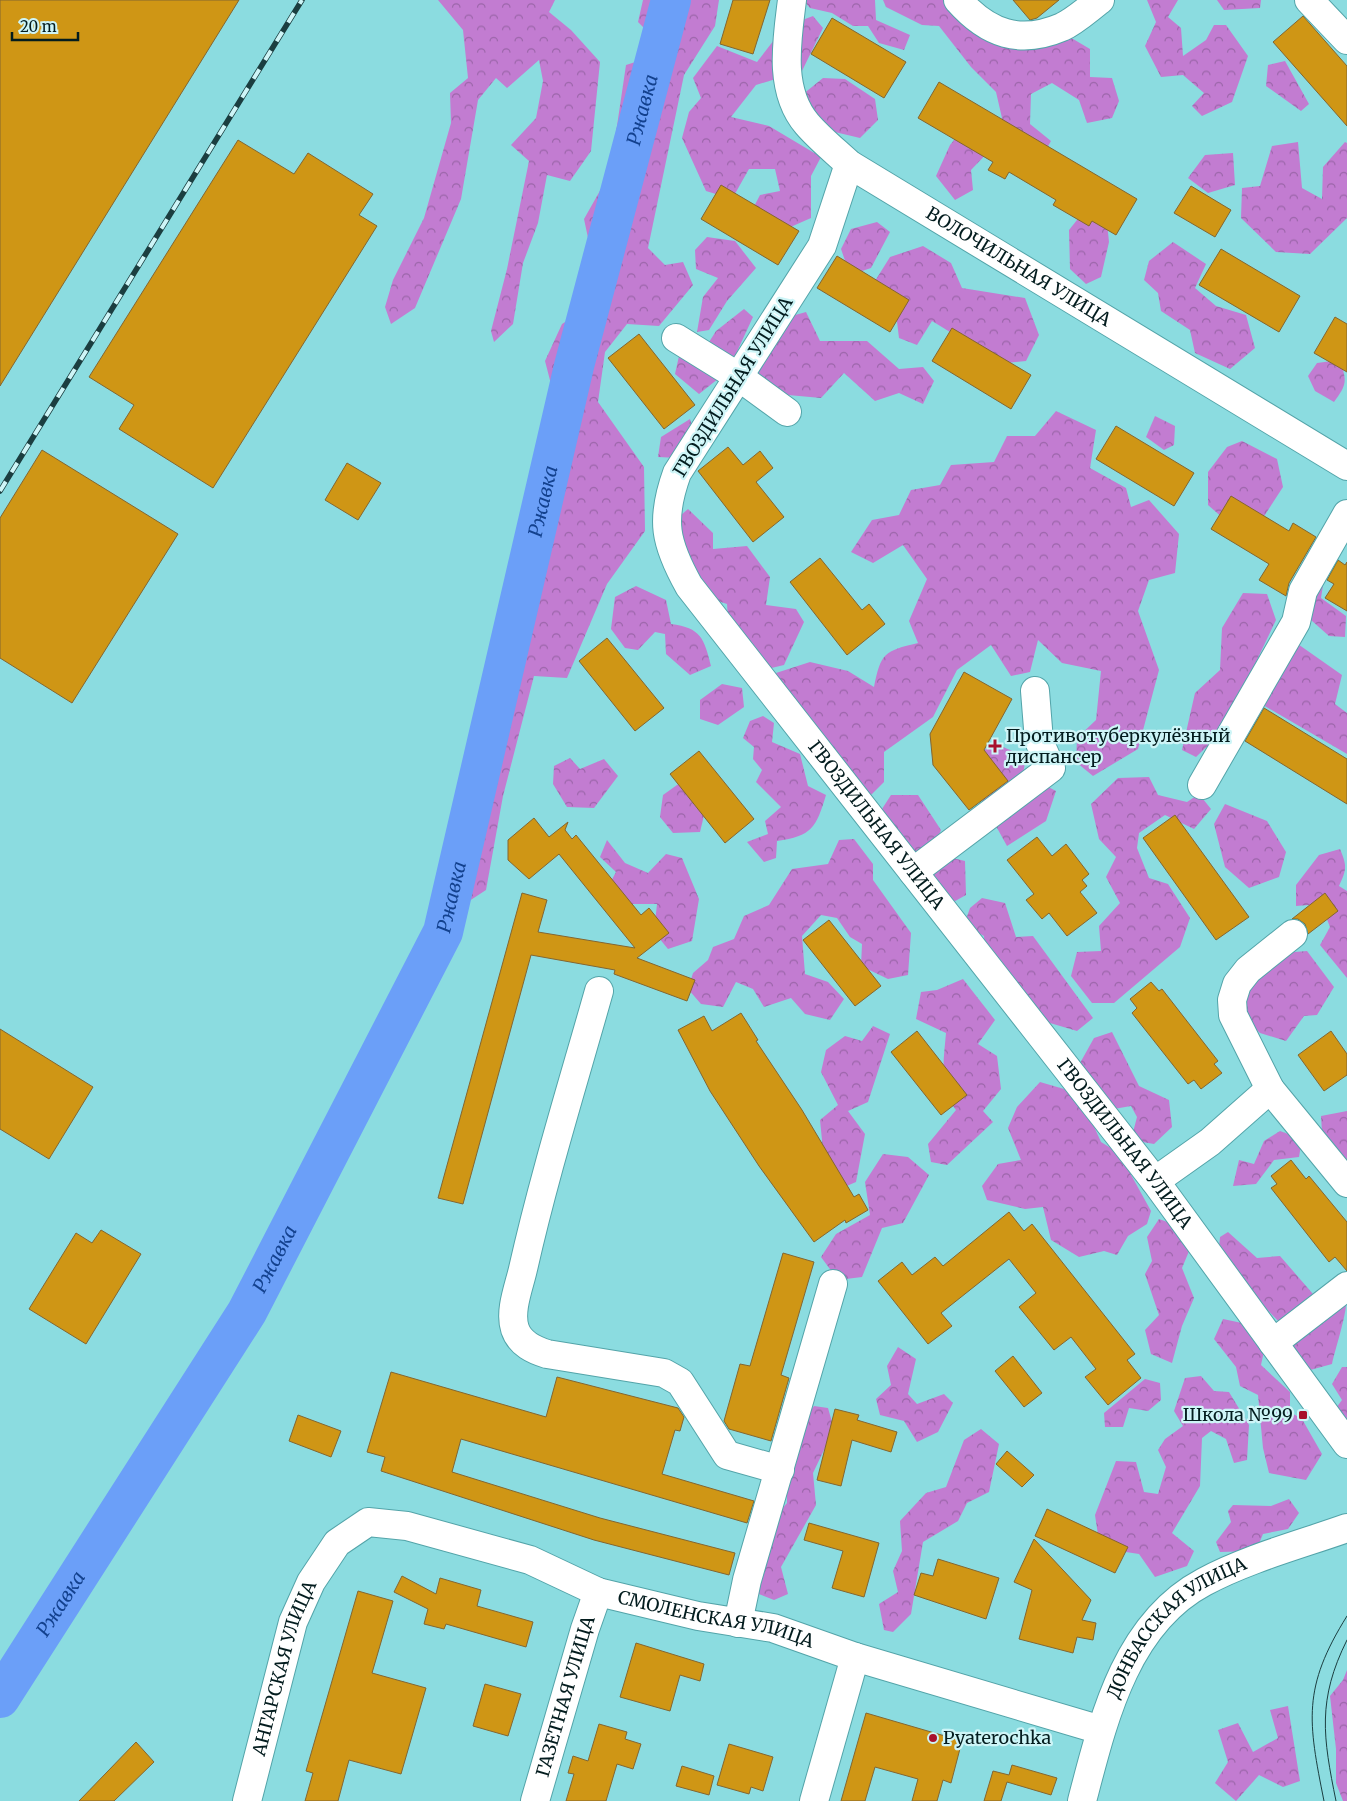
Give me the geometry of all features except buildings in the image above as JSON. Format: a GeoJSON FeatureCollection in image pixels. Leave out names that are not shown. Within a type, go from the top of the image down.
{"type":"FeatureCollection","features":[{"type":"Feature","properties":{"kind":"street","name":"ВОЛОЧИЛЬНАЯ УЛИЦА"},"geometry":{"type":"LineString","coordinates":[[792,0],[786,47],[790,92],[806,122],[849,164],[1347,466]]}},
{"type":"Feature","properties":{"kind":"street"},"geometry":{"type":"LineString","coordinates":[[958,0],[970,13],[992,28],[1014,36],[1037,36],[1063,26],[1100,0]]}},
{"type":"Feature","properties":{"kind":"street"},"geometry":{"type":"LineString","coordinates":[[1309,0],[1347,40]]}},
{"type":"Feature","properties":{"kind":"street","name":"ГВОЗДИЛЬНАЯ УЛИЦА"},"geometry":{"type":"LineString","coordinates":[[849,164],[822,246],[677,473],[669,496],[666,520],[673,557],[688,586],[1155,1181],[1347,1444]]}},
{"type":"Feature","properties":{"kind":"street"},"geometry":{"type":"LineString","coordinates":[[676,338],[739,376],[787,412]]}},
{"type":"Feature","properties":{"kind":"street"},"geometry":{"type":"LineString","coordinates":[[1202,785],[1296,622],[1303,591],[1347,514]]}},
{"type":"Feature","properties":{"kind":"street"},"geometry":{"type":"LineString","coordinates":[[913,872],[1052,768],[1039,741],[1036,691]]}},
{"type":"Feature","properties":{"kind":"street"},"geometry":{"type":"LineString","coordinates":[[1293,934],[1248,970],[1237,984],[1232,1000],[1233,1015],[1270,1089],[1347,1183]]}},
{"type":"Feature","properties":{"kind":"street"},"geometry":{"type":"LineString","coordinates":[[599,990],[530,1238],[514,1311],[515,1329],[523,1341],[533,1349],[547,1354],[664,1373],[680,1382],[727,1455],[780,1470]]}},
{"type":"Feature","properties":{"kind":"street"},"geometry":{"type":"LineString","coordinates":[[1155,1181],[1210,1142],[1270,1089]]}},
{"type":"Feature","properties":{"kind":"street"},"geometry":{"type":"LineString","coordinates":[[738,1622],[747,1580],[833,1284]]}},
{"type":"Feature","properties":{"kind":"street"},"geometry":{"type":"LineString","coordinates":[[1273,1343],[1347,1286]]}},
{"type":"Feature","properties":{"kind":"street","name":"СМОЛЕНСКАЯ УЛИЦА"},"geometry":{"type":"LineString","coordinates":[[337,1543],[368,1522],[407,1526],[530,1560],[598,1592],[698,1616],[772,1628],[856,1657],[1101,1730]]}},
{"type":"Feature","properties":{"kind":"street","name":"ДОНБАССКАЯ УЛИЦА"},"geometry":{"type":"LineString","coordinates":[[1082,1801],[1101,1730],[1119,1681],[1136,1651],[1177,1600],[1205,1581],[1347,1528]]}},
{"type":"Feature","properties":{"kind":"street","name":"АНГАРСКАЯ УЛИЦА"},"geometry":{"type":"LineString","coordinates":[[248,1801],[292,1622],[311,1582],[337,1543]]}},
{"type":"Feature","properties":{"kind":"street","name":"ГАЗЕТНАЯ УЛИЦА"},"geometry":{"type":"LineString","coordinates":[[535,1801],[585,1629],[598,1592]]}},
{"type":"Feature","properties":{"kind":"street"},"geometry":{"type":"LineString","coordinates":[[814,1801],[856,1657]]}},
{"type":"Feature","properties":{"kind":"green space"},"geometry":{"type":"Polygon","coordinates":[[[438,0],[555,0],[549,12],[571,30],[600,62],[591,151],[570,181],[547,175],[538,223],[523,263],[513,324],[494,342],[491,331],[507,269],[529,161],[511,145],[536,118],[543,81],[539,60],[507,88],[496,78],[478,100],[461,199],[415,308],[391,324],[385,307],[393,280],[424,218],[451,123],[450,93],[468,78],[463,30],[438,0]]]}},
{"type":"Feature","properties":{"kind":"green space"},"geometry":{"type":"Polygon","coordinates":[[[643,0],[719,0],[715,26],[684,75],[648,248],[665,265],[683,262],[693,285],[659,326],[627,324],[605,352],[598,402],[644,467],[645,531],[607,584],[567,678],[534,676],[503,796],[486,890],[460,907],[448,896],[472,783],[518,591],[533,563],[534,516],[559,415],[545,361],[562,324],[581,312],[595,271],[584,219],[610,173],[626,65],[651,57],[656,40],[638,22],[643,0]]]}},
{"type":"Feature","properties":{"kind":"green space"},"geometry":{"type":"Polygon","coordinates":[[[803,0],[875,0],[876,20],[910,35],[904,50],[879,43],[868,26],[853,26],[832,13],[810,8],[803,0]]]}},
{"type":"Feature","properties":{"kind":"green space"},"geometry":{"type":"Polygon","coordinates":[[[883,0],[947,0],[990,35],[1068,36],[1090,49],[1090,77],[1112,78],[1119,101],[1112,118],[1087,123],[1079,100],[1052,83],[1031,94],[1030,124],[1051,141],[1028,182],[1008,144],[996,92],[971,67],[939,26],[922,25],[886,7],[883,0]]]}},
{"type":"Feature","properties":{"kind":"green space"},"geometry":{"type":"Polygon","coordinates":[[[1147,0],[1178,0],[1168,17],[1181,28],[1183,56],[1206,40],[1214,25],[1226,25],[1248,56],[1232,102],[1202,116],[1192,106],[1204,93],[1183,75],[1161,77],[1145,46],[1156,22],[1147,0]]]}},
{"type":"Feature","properties":{"kind":"green space"},"geometry":{"type":"Polygon","coordinates":[[[1217,0],[1261,0],[1260,8],[1224,10],[1217,0]]]}},
{"type":"Feature","properties":{"kind":"green space"},"geometry":{"type":"Polygon","coordinates":[[[813,16],[823,28],[802,71],[756,85],[731,117],[769,126],[821,157],[811,176],[811,218],[777,233],[748,218],[760,195],[780,191],[775,169],[749,169],[732,199],[706,191],[682,138],[689,112],[701,98],[693,78],[717,46],[757,62],[784,27],[813,16]]]}},
{"type":"Feature","properties":{"kind":"green space"},"geometry":{"type":"Polygon","coordinates":[[[1285,61],[1309,104],[1301,111],[1266,86],[1268,65],[1285,61]]]}},
{"type":"Feature","properties":{"kind":"green space"},"geometry":{"type":"Polygon","coordinates":[[[823,78],[845,79],[875,99],[878,120],[860,138],[818,128],[797,99],[823,78]]]}},
{"type":"Feature","properties":{"kind":"green space"},"geometry":{"type":"Polygon","coordinates":[[[963,129],[993,147],[971,170],[973,190],[955,200],[936,176],[950,145],[963,129]]]}},
{"type":"Feature","properties":{"kind":"green space"},"geometry":{"type":"Polygon","coordinates":[[[1298,142],[1302,188],[1322,199],[1323,167],[1345,142],[1347,143],[1347,218],[1310,254],[1276,252],[1241,218],[1242,188],[1260,186],[1272,146],[1298,142]]]}},
{"type":"Feature","properties":{"kind":"green space"},"geometry":{"type":"Polygon","coordinates":[[[1233,153],[1235,185],[1208,193],[1188,178],[1205,155],[1233,153]]]}},
{"type":"Feature","properties":{"kind":"green space"},"geometry":{"type":"Polygon","coordinates":[[[1085,210],[1106,213],[1109,242],[1101,277],[1086,284],[1070,269],[1069,230],[1085,210]]]}},
{"type":"Feature","properties":{"kind":"green space"},"geometry":{"type":"Polygon","coordinates":[[[877,222],[890,232],[871,268],[850,275],[841,249],[851,229],[877,222]]]}},
{"type":"Feature","properties":{"kind":"green space"},"geometry":{"type":"Polygon","coordinates":[[[707,237],[735,241],[756,268],[727,301],[709,330],[697,332],[703,297],[718,278],[696,269],[695,250],[707,237]]]}},
{"type":"Feature","properties":{"kind":"green space"},"geometry":{"type":"Polygon","coordinates":[[[1173,242],[1206,264],[1195,288],[1216,306],[1246,315],[1255,348],[1230,369],[1195,353],[1190,330],[1161,311],[1158,293],[1144,280],[1149,261],[1173,242]]]}},
{"type":"Feature","properties":{"kind":"green space"},"geometry":{"type":"Polygon","coordinates":[[[923,246],[951,263],[962,288],[1025,298],[1039,335],[1026,361],[987,365],[973,346],[932,321],[917,345],[899,338],[895,305],[870,289],[890,257],[923,246]]]}},
{"type":"Feature","properties":{"kind":"green space"},"geometry":{"type":"Polygon","coordinates":[[[744,309],[753,317],[728,371],[699,394],[675,374],[679,356],[699,358],[716,331],[744,309]]]}},
{"type":"Feature","properties":{"kind":"green space"},"geometry":{"type":"Polygon","coordinates":[[[806,312],[820,341],[867,341],[899,369],[923,367],[934,381],[923,404],[899,393],[875,401],[844,373],[821,398],[777,394],[759,376],[757,356],[781,319],[806,312]]]}},
{"type":"Feature","properties":{"kind":"green space"},"geometry":{"type":"Polygon","coordinates":[[[1340,360],[1345,378],[1343,387],[1334,402],[1315,391],[1308,376],[1317,363],[1340,360]]]}},
{"type":"Feature","properties":{"kind":"green space"},"geometry":{"type":"Polygon","coordinates":[[[1056,411],[1096,430],[1090,468],[1126,488],[1131,507],[1149,500],[1179,534],[1175,573],[1149,580],[1138,611],[1159,670],[1138,749],[1093,776],[1076,762],[1077,738],[1096,720],[1101,671],[1062,663],[1038,640],[1030,672],[1011,676],[991,645],[957,670],[933,717],[884,752],[884,782],[864,802],[776,690],[776,673],[810,662],[848,671],[874,687],[879,667],[886,655],[898,648],[918,643],[909,621],[927,579],[903,545],[873,563],[851,552],[872,520],[899,515],[911,490],[940,485],[951,465],[994,462],[1007,436],[1035,436],[1056,411]]]}},
{"type":"Feature","properties":{"kind":"green space"},"geometry":{"type":"Polygon","coordinates":[[[1155,416],[1175,426],[1174,445],[1164,450],[1146,437],[1155,416]]]}},
{"type":"Feature","properties":{"kind":"green space"},"geometry":{"type":"Polygon","coordinates":[[[690,419],[694,434],[678,458],[658,457],[661,437],[690,419]]]}},
{"type":"Feature","properties":{"kind":"green space"},"geometry":{"type":"Polygon","coordinates":[[[1242,441],[1277,459],[1283,487],[1259,524],[1232,526],[1208,505],[1208,472],[1227,447],[1242,441]]]}},
{"type":"Feature","properties":{"kind":"green space"},"geometry":{"type":"Polygon","coordinates":[[[688,509],[713,533],[713,549],[747,546],[770,577],[766,605],[796,609],[804,622],[784,665],[763,670],[730,647],[727,604],[690,592],[673,522],[688,509]]]}},
{"type":"Feature","properties":{"kind":"green space"},"geometry":{"type":"Polygon","coordinates":[[[1324,579],[1321,598],[1346,616],[1345,637],[1329,636],[1302,612],[1324,579]]]}},
{"type":"Feature","properties":{"kind":"green space"},"geometry":{"type":"Polygon","coordinates":[[[636,586],[666,600],[671,624],[689,628],[700,636],[706,648],[711,666],[690,675],[666,654],[665,634],[655,632],[638,650],[625,648],[611,629],[615,597],[636,586]]]}},
{"type":"Feature","properties":{"kind":"green space"},"geometry":{"type":"Polygon","coordinates":[[[1243,593],[1267,594],[1276,620],[1223,731],[1196,757],[1182,750],[1195,693],[1220,670],[1222,628],[1243,593]]]}},
{"type":"Feature","properties":{"kind":"green space"},"geometry":{"type":"Polygon","coordinates":[[[1295,642],[1342,675],[1335,704],[1347,713],[1347,754],[1263,705],[1295,642]]]}},
{"type":"Feature","properties":{"kind":"green space"},"geometry":{"type":"Polygon","coordinates":[[[722,684],[742,688],[744,707],[718,725],[700,719],[700,700],[722,684]]]}},
{"type":"Feature","properties":{"kind":"green space"},"geometry":{"type":"Polygon","coordinates":[[[763,716],[774,723],[772,742],[800,754],[808,786],[826,795],[819,815],[811,828],[798,836],[777,841],[776,858],[764,862],[747,842],[768,834],[765,821],[781,807],[756,782],[762,770],[753,759],[754,747],[743,738],[750,721],[763,716]]]}},
{"type":"Feature","properties":{"kind":"green space"},"geometry":{"type":"Polygon","coordinates":[[[994,743],[1026,757],[1023,774],[1056,791],[1046,821],[1007,846],[980,797],[977,756],[994,743]]]}},
{"type":"Feature","properties":{"kind":"green space"},"geometry":{"type":"Polygon","coordinates":[[[570,758],[580,769],[604,759],[618,776],[594,808],[567,807],[553,784],[554,766],[570,758]]]}},
{"type":"Feature","properties":{"kind":"green space"},"geometry":{"type":"Polygon","coordinates":[[[1149,777],[1158,795],[1187,802],[1199,794],[1211,809],[1194,829],[1165,815],[1139,833],[1137,848],[1149,878],[1168,884],[1190,918],[1180,947],[1114,1003],[1092,1003],[1071,976],[1077,952],[1101,951],[1099,926],[1120,903],[1106,877],[1116,857],[1099,839],[1091,804],[1118,778],[1149,777]]]}},
{"type":"Feature","properties":{"kind":"green space"},"geometry":{"type":"Polygon","coordinates":[[[684,780],[707,803],[700,832],[673,833],[660,817],[663,795],[684,780]]]}},
{"type":"Feature","properties":{"kind":"green space"},"geometry":{"type":"Polygon","coordinates":[[[891,795],[918,795],[941,830],[931,853],[965,861],[966,895],[948,905],[871,826],[891,795]]]}},
{"type":"Feature","properties":{"kind":"green space"},"geometry":{"type":"Polygon","coordinates":[[[1225,804],[1267,821],[1286,852],[1279,877],[1249,888],[1225,867],[1214,824],[1225,804]]]}},
{"type":"Feature","properties":{"kind":"green space"},"geometry":{"type":"Polygon","coordinates":[[[854,839],[873,864],[873,880],[911,933],[908,975],[888,979],[861,966],[862,944],[850,937],[837,918],[821,915],[802,936],[805,974],[828,982],[844,999],[830,1020],[805,1014],[791,998],[764,1007],[753,989],[736,982],[723,1007],[701,1004],[688,989],[693,973],[708,960],[713,947],[734,939],[744,916],[769,905],[792,869],[828,864],[839,840],[854,839]]]}},
{"type":"Feature","properties":{"kind":"green space"},"geometry":{"type":"Polygon","coordinates":[[[607,840],[625,863],[648,873],[666,854],[682,858],[699,899],[692,941],[668,949],[654,932],[657,904],[619,904],[608,887],[616,872],[600,857],[607,840]]]}},
{"type":"Feature","properties":{"kind":"green space"},"geometry":{"type":"Polygon","coordinates":[[[1340,849],[1345,868],[1339,886],[1347,891],[1347,978],[1320,945],[1330,927],[1321,904],[1296,906],[1296,885],[1319,855],[1340,849]]]}},
{"type":"Feature","properties":{"kind":"green space"},"geometry":{"type":"Polygon","coordinates":[[[982,898],[1005,903],[1016,937],[1033,936],[1093,1018],[1077,1031],[1033,1018],[985,956],[984,936],[964,925],[970,908],[982,898]]]}},
{"type":"Feature","properties":{"kind":"green space"},"geometry":{"type":"Polygon","coordinates":[[[1307,951],[1334,987],[1317,1015],[1304,1016],[1286,1041],[1260,1033],[1238,1012],[1246,981],[1282,953],[1307,951]]]}},
{"type":"Feature","properties":{"kind":"green space"},"geometry":{"type":"Polygon","coordinates":[[[963,979],[995,1020],[978,1044],[997,1056],[1001,1089],[983,1111],[993,1122],[947,1165],[931,1162],[928,1144],[956,1110],[950,1102],[944,1083],[946,1033],[916,1019],[921,992],[937,990],[963,979]]]}},
{"type":"Feature","properties":{"kind":"green space"},"geometry":{"type":"Polygon","coordinates":[[[873,1026],[890,1034],[868,1102],[848,1111],[865,1134],[856,1182],[842,1188],[824,1160],[820,1120],[838,1105],[821,1072],[826,1050],[845,1036],[862,1041],[873,1026]]]}},
{"type":"Feature","properties":{"kind":"green space"},"geometry":{"type":"Polygon","coordinates":[[[1112,1032],[1139,1086],[1169,1100],[1172,1127],[1154,1144],[1131,1140],[1137,1117],[1131,1106],[1108,1110],[1075,1072],[1094,1038],[1112,1032]]]}},
{"type":"Feature","properties":{"kind":"green space"},"geometry":{"type":"Polygon","coordinates":[[[1040,1082],[1064,1089],[1087,1111],[1101,1142],[1119,1153],[1151,1211],[1147,1224],[1128,1236],[1117,1255],[1104,1251],[1079,1257],[1051,1240],[1043,1207],[1025,1209],[987,1200],[982,1186],[998,1164],[1021,1160],[1008,1128],[1017,1107],[1040,1082]]]}},
{"type":"Feature","properties":{"kind":"green space"},"geometry":{"type":"Polygon","coordinates":[[[1347,1111],[1347,1163],[1323,1149],[1321,1116],[1347,1111]]]}},
{"type":"Feature","properties":{"kind":"green space"},"geometry":{"type":"Polygon","coordinates":[[[1280,1131],[1302,1139],[1299,1157],[1274,1160],[1256,1184],[1233,1186],[1239,1160],[1254,1164],[1264,1141],[1280,1131]]]}},
{"type":"Feature","properties":{"kind":"green space"},"geometry":{"type":"Polygon","coordinates":[[[883,1154],[908,1157],[929,1175],[903,1223],[882,1228],[862,1277],[838,1280],[821,1257],[836,1234],[870,1215],[865,1182],[883,1154]]]}},
{"type":"Feature","properties":{"kind":"green space"},"geometry":{"type":"Polygon","coordinates":[[[1159,1219],[1184,1228],[1192,1244],[1182,1268],[1194,1298],[1182,1326],[1172,1363],[1151,1354],[1145,1330],[1159,1315],[1145,1274],[1152,1261],[1147,1237],[1159,1219]]]}},
{"type":"Feature","properties":{"kind":"green space"},"geometry":{"type":"Polygon","coordinates":[[[1228,1232],[1257,1258],[1280,1256],[1313,1294],[1338,1288],[1346,1302],[1346,1307],[1332,1364],[1303,1372],[1282,1325],[1218,1258],[1220,1237],[1228,1232]]]}},
{"type":"Feature","properties":{"kind":"green space"},"geometry":{"type":"Polygon","coordinates":[[[1223,1319],[1242,1323],[1264,1351],[1261,1365],[1290,1392],[1290,1412],[1302,1419],[1322,1454],[1306,1480],[1269,1473],[1263,1448],[1258,1395],[1240,1386],[1236,1367],[1214,1339],[1223,1319]]]}},
{"type":"Feature","properties":{"kind":"green space"},"geometry":{"type":"Polygon","coordinates":[[[898,1347],[916,1359],[908,1394],[917,1404],[944,1394],[953,1403],[938,1432],[917,1442],[904,1421],[880,1415],[876,1399],[891,1385],[887,1366],[898,1347]]]}},
{"type":"Feature","properties":{"kind":"green space"},"geometry":{"type":"Polygon","coordinates":[[[1342,1367],[1347,1367],[1347,1452],[1324,1424],[1342,1400],[1332,1384],[1342,1367]]]}},
{"type":"Feature","properties":{"kind":"green space"},"geometry":{"type":"Polygon","coordinates":[[[1201,1376],[1214,1391],[1229,1392],[1249,1425],[1247,1460],[1234,1463],[1226,1439],[1211,1431],[1202,1438],[1200,1486],[1172,1533],[1194,1551],[1187,1566],[1155,1577],[1139,1554],[1100,1548],[1095,1515],[1116,1461],[1136,1462],[1144,1492],[1158,1494],[1166,1467],[1158,1450],[1165,1439],[1183,1426],[1174,1411],[1185,1378],[1201,1376]]]}},
{"type":"Feature","properties":{"kind":"green space"},"geometry":{"type":"Polygon","coordinates":[[[1145,1379],[1160,1383],[1161,1400],[1148,1411],[1129,1408],[1123,1427],[1105,1427],[1104,1413],[1145,1379]]]}},
{"type":"Feature","properties":{"kind":"green space"},"geometry":{"type":"Polygon","coordinates":[[[814,1406],[828,1408],[834,1429],[813,1473],[816,1505],[781,1567],[788,1594],[774,1600],[751,1591],[764,1530],[787,1503],[789,1464],[802,1444],[801,1423],[814,1406]]]}},
{"type":"Feature","properties":{"kind":"green space"},"geometry":{"type":"Polygon","coordinates":[[[981,1429],[999,1444],[989,1492],[967,1503],[958,1521],[923,1542],[911,1614],[893,1632],[884,1630],[879,1604],[898,1592],[893,1571],[902,1551],[900,1521],[926,1493],[946,1487],[964,1440],[981,1429]]]}},
{"type":"Feature","properties":{"kind":"green space"},"geometry":{"type":"Polygon","coordinates":[[[1289,1499],[1299,1513],[1288,1529],[1263,1534],[1256,1551],[1220,1552],[1216,1542],[1231,1522],[1228,1511],[1233,1505],[1271,1506],[1289,1499]]]}},
{"type":"Feature","properties":{"kind":"green space"},"geometry":{"type":"Polygon","coordinates":[[[1347,1670],[1347,1801],[1343,1801],[1336,1783],[1336,1749],[1330,1696],[1343,1680],[1347,1670]]]}},
{"type":"Feature","properties":{"kind":"green space"},"geometry":{"type":"Polygon","coordinates":[[[1288,1706],[1300,1781],[1283,1787],[1259,1775],[1236,1801],[1215,1783],[1228,1762],[1218,1730],[1238,1723],[1253,1752],[1278,1738],[1270,1710],[1288,1706]]]}},
{"type":"Feature","properties":{"kind":"waterway","name":"Ржавка"},"geometry":{"type":"LineString","coordinates":[[0,1698],[247,1312],[443,932],[574,366],[671,0]]}},
{"type":"Feature","properties":{"kind":"tram line"},"geometry":{"type":"LineString","coordinates":[[1324,1801],[1312,1726],[1313,1705],[1322,1664],[1332,1641],[1347,1616]]}},
{"type":"Feature","properties":{"kind":"tram line"},"geometry":{"type":"LineString","coordinates":[[1336,1801],[1328,1757],[1325,1719],[1331,1681],[1347,1640]]}},
{"type":"Feature","properties":{"kind":"railway"},"geometry":{"type":"LineString","coordinates":[[0,491],[302,0]]}},
{"type":"Feature","properties":{"kind":"place","name":"Противотуберкулёзный диспансер"},"geometry":{"type":"Point","coordinates":[995,746]}},
{"type":"Feature","properties":{"kind":"place","name":"Школа №99"},"geometry":{"type":"Point","coordinates":[1303,1415]}},
{"type":"Feature","properties":{"kind":"place","name":"Pyaterochka"},"geometry":{"type":"Point","coordinates":[933,1738]}}]}
